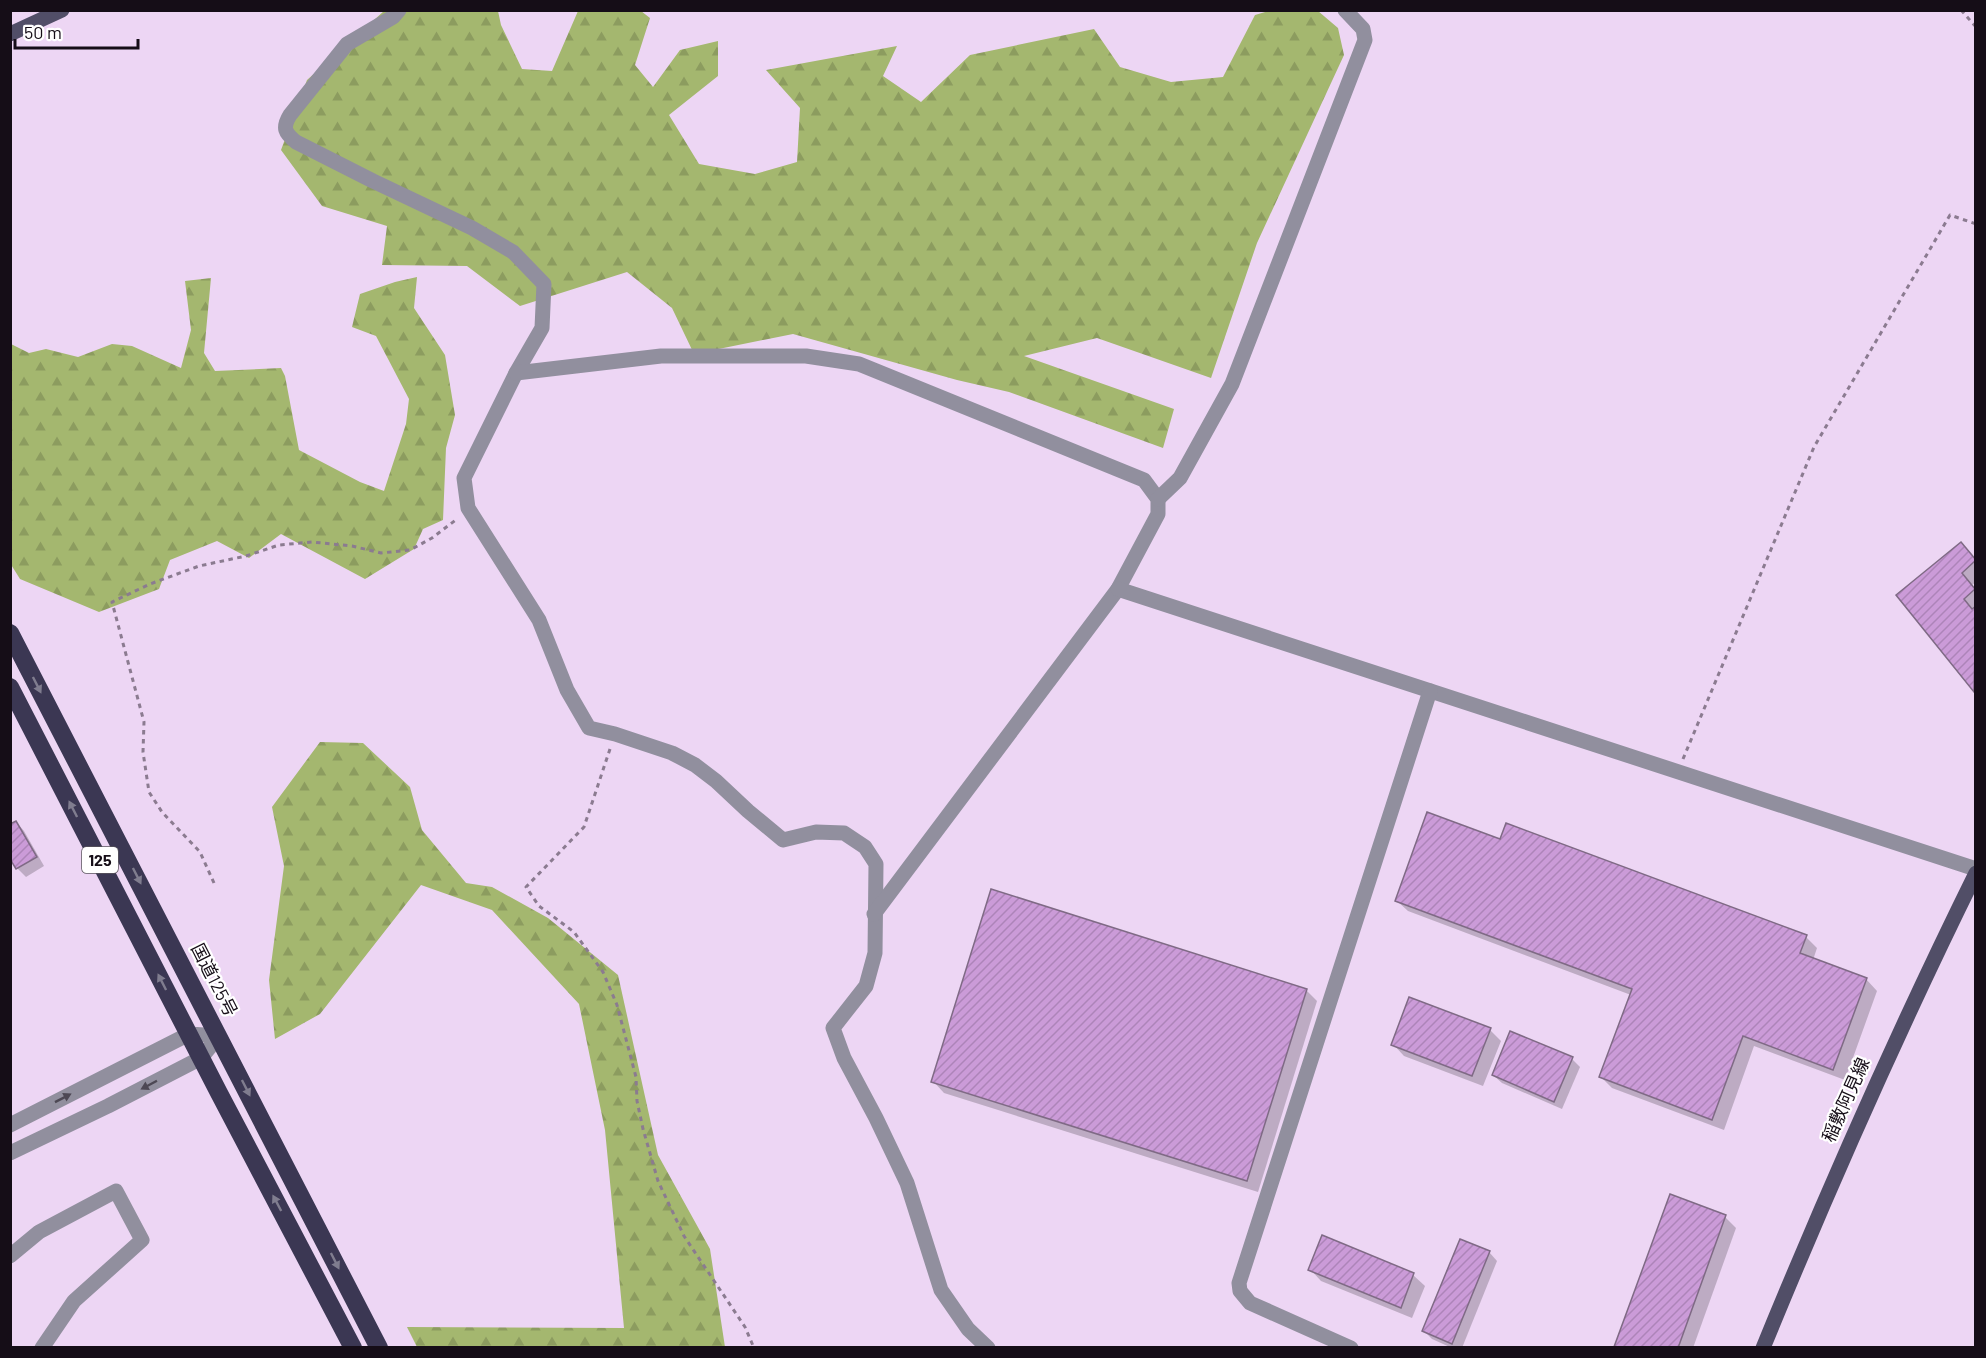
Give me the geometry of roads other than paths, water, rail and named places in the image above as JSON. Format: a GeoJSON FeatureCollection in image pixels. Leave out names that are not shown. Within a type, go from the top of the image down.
{"type":"FeatureCollection","features":[{"type":"Feature","properties":{"kind":"highway","name":"国道125号"},"geometry":{"type":"LineString","coordinates":[[10,633],[379,1347]]}},
{"type":"Feature","properties":{"kind":"highway","name":"125"},"geometry":{"type":"LineString","coordinates":[[10,687],[353,1347]]}},
{"type":"Feature","properties":{"kind":"main road"},"geometry":{"type":"LineString","coordinates":[[10,34],[62,10]]}},
{"type":"Feature","properties":{"kind":"main road","name":"稲敷阿見線"},"geometry":{"type":"LineString","coordinates":[[1762,1347],[1824,1197],[1882,1068],[1976,871]]}},
{"type":"Feature","properties":{"kind":"street"},"geometry":{"type":"LineString","coordinates":[[399,10],[393,17],[347,44],[290,115],[285,124],[286,134],[296,142],[373,182],[472,228],[513,252],[544,284],[542,328],[516,373],[464,478],[469,510],[539,620],[567,690],[589,728],[672,753],[695,765],[783,840],[816,832],[844,833],[865,847],[876,864],[875,953],[866,986],[833,1028],[844,1058],[876,1118],[906,1183],[941,1290],[968,1329],[988,1347]]}},
{"type":"Feature","properties":{"kind":"street"},"geometry":{"type":"LineString","coordinates":[[1158,499],[1180,478],[1232,384],[1365,40],[1363,29],[1345,10]]}},
{"type":"Feature","properties":{"kind":"street"},"geometry":{"type":"LineString","coordinates":[[516,373],[661,356],[806,356],[859,364],[1144,480],[1158,499],[1158,513],[1118,589],[874,914]]}},
{"type":"Feature","properties":{"kind":"street"},"geometry":{"type":"LineString","coordinates":[[1118,589],[1976,871]]}},
{"type":"Feature","properties":{"kind":"street"},"geometry":{"type":"LineString","coordinates":[[1351,1347],[1250,1303],[1240,1291],[1239,1283],[1430,691]]}},
{"type":"Feature","properties":{"kind":"street"},"geometry":{"type":"LineString","coordinates":[[10,1125],[189,1034],[219,1036]]}},
{"type":"Feature","properties":{"kind":"street"},"geometry":{"type":"LineString","coordinates":[[10,1153],[201,1058],[219,1036]]}},
{"type":"Feature","properties":{"kind":"street"},"geometry":{"type":"LineString","coordinates":[[10,1257],[39,1232],[116,1191],[142,1240],[74,1301],[42,1347]]}}]}
